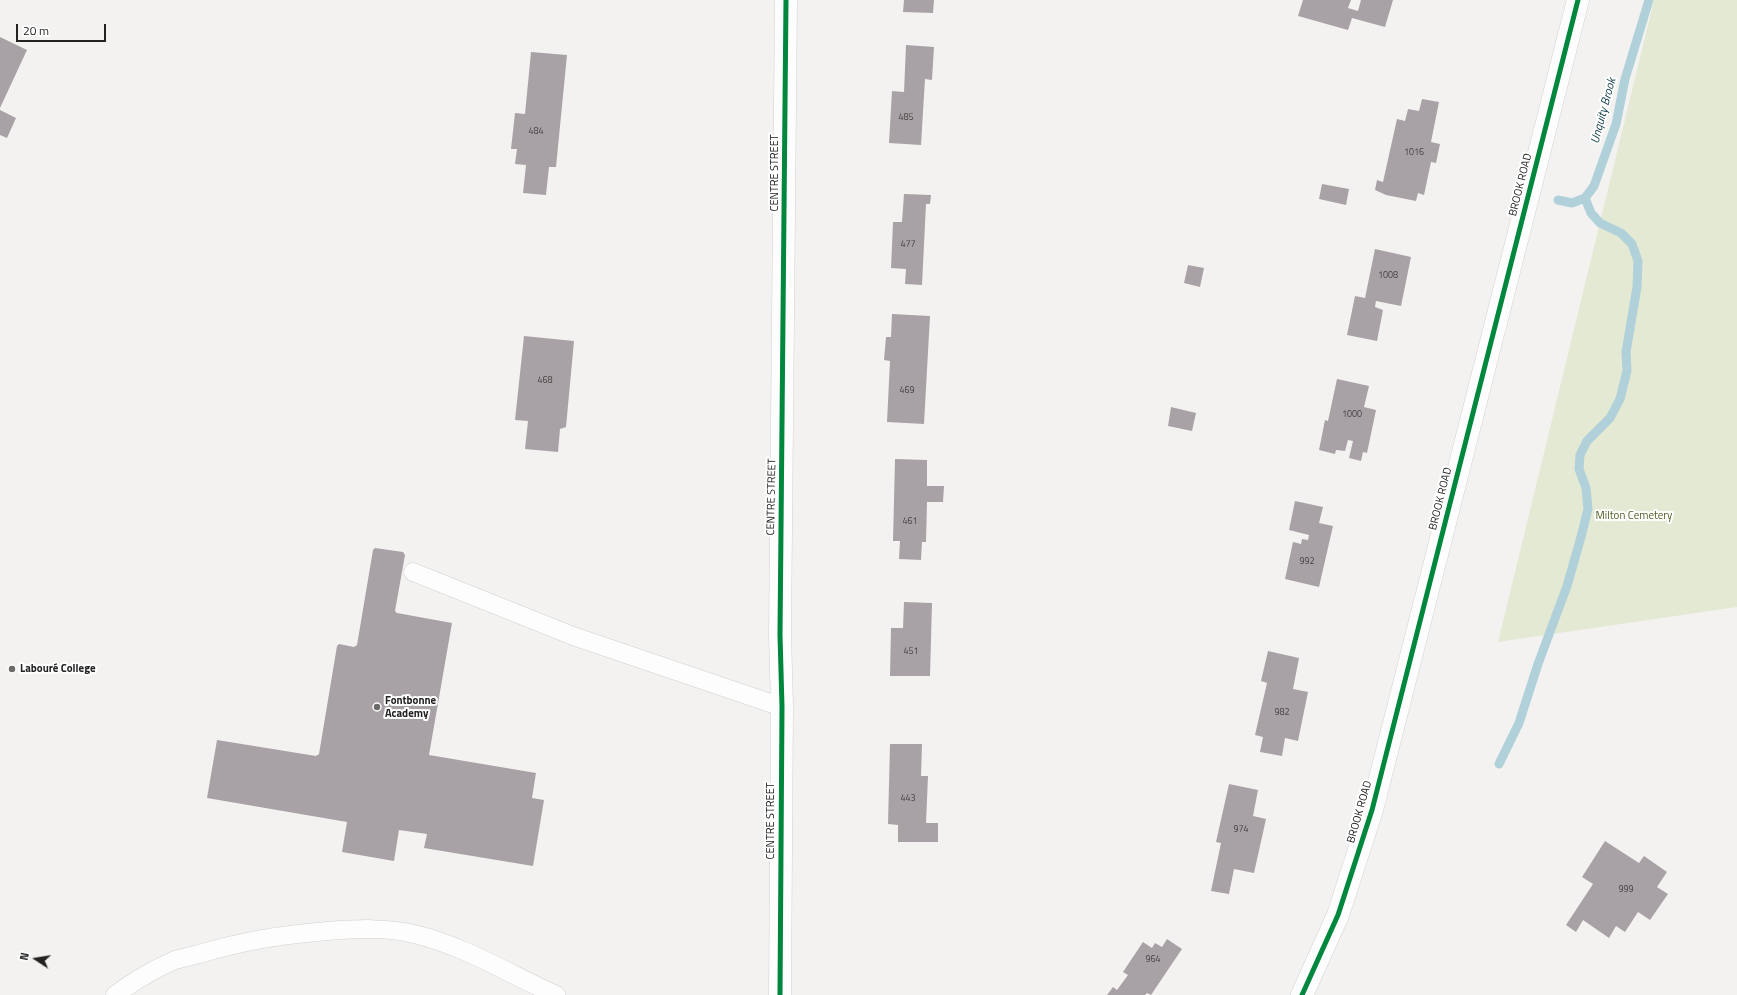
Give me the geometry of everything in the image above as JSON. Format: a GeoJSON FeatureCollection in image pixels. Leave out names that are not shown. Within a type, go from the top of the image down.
{"type":"FeatureCollection","features":[{"type":"Feature","properties":{"kind":"main road","name":"CENTRE STREET"},"geometry":{"type":"LineString","coordinates":[[780,995],[782,707],[780,635],[786,0]]}},
{"type":"Feature","properties":{"kind":"main road","name":"BROOK ROAD"},"geometry":{"type":"LineString","coordinates":[[1302,995],[1338,915],[1372,810],[1578,0]]}},
{"type":"Feature","properties":{"kind":"lane"},"geometry":{"type":"LineString","coordinates":[[413,572],[573,636],[782,707]]}},
{"type":"Feature","properties":{"kind":"lane"},"geometry":{"type":"LineString","coordinates":[[115,995],[131,983],[176,960],[224,946],[282,935],[354,929],[399,931],[433,939],[453,946],[556,995]]}},
{"type":"Feature","properties":{"kind":"green space","name":"Milton Cemetery"},"geometry":{"type":"Polygon","coordinates":[[[1654,0],[1737,0],[1737,607],[1498,642],[1654,0]]]}},
{"type":"Feature","properties":{"kind":"building"},"geometry":{"type":"Polygon","coordinates":[[[904,0],[934,0],[933,13],[903,12],[904,0]]]}},
{"type":"Feature","properties":{"kind":"building"},"geometry":{"type":"Polygon","coordinates":[[[1303,0],[1351,0],[1348,8],[1358,11],[1361,0],[1393,0],[1385,27],[1352,18],[1348,30],[1298,16],[1303,0]]]}},
{"type":"Feature","properties":{"kind":"building"},"geometry":{"type":"Polygon","coordinates":[[[0,37],[27,50],[0,108],[0,37]]]}},
{"type":"Feature","properties":{"kind":"building"},"geometry":{"type":"Polygon","coordinates":[[[906,45],[934,47],[932,80],[925,79],[921,145],[889,143],[892,91],[904,92],[906,45]]]}},
{"type":"Feature","properties":{"kind":"building"},"geometry":{"type":"Polygon","coordinates":[[[531,52],[567,55],[556,167],[549,167],[546,195],[523,193],[526,165],[515,164],[517,149],[511,149],[515,113],[525,114],[531,52]]]}},
{"type":"Feature","properties":{"kind":"building"},"geometry":{"type":"Polygon","coordinates":[[[1422,99],[1439,102],[1431,142],[1440,144],[1436,163],[1431,162],[1424,195],[1418,193],[1416,201],[1386,195],[1375,190],[1377,180],[1383,182],[1397,119],[1405,121],[1408,109],[1419,111],[1422,99]]]}},
{"type":"Feature","properties":{"kind":"building"},"geometry":{"type":"Polygon","coordinates":[[[0,110],[16,118],[7,138],[0,135],[0,110]]]}},
{"type":"Feature","properties":{"kind":"building"},"geometry":{"type":"Polygon","coordinates":[[[1322,184],[1349,189],[1346,205],[1319,199],[1322,184]]]}},
{"type":"Feature","properties":{"kind":"building"},"geometry":{"type":"Polygon","coordinates":[[[904,194],[931,195],[930,204],[926,204],[922,285],[905,284],[906,269],[891,268],[893,222],[902,222],[904,194]]]}},
{"type":"Feature","properties":{"kind":"building"},"geometry":{"type":"Polygon","coordinates":[[[1375,249],[1411,257],[1401,306],[1376,301],[1375,307],[1383,310],[1377,341],[1347,335],[1355,296],[1365,298],[1375,249]]]}},
{"type":"Feature","properties":{"kind":"building"},"geometry":{"type":"Polygon","coordinates":[[[1188,265],[1204,268],[1200,287],[1184,283],[1188,265]]]}},
{"type":"Feature","properties":{"kind":"building"},"geometry":{"type":"Polygon","coordinates":[[[892,314],[930,316],[924,424],[887,422],[890,361],[884,360],[886,337],[891,337],[892,314]]]}},
{"type":"Feature","properties":{"kind":"building"},"geometry":{"type":"Polygon","coordinates":[[[524,336],[574,341],[566,427],[560,429],[558,452],[525,449],[528,421],[515,420],[524,336]]]}},
{"type":"Feature","properties":{"kind":"building"},"geometry":{"type":"Polygon","coordinates":[[[1337,379],[1369,386],[1364,407],[1376,410],[1367,453],[1363,452],[1361,461],[1349,458],[1353,441],[1348,440],[1345,451],[1336,450],[1335,454],[1319,450],[1325,420],[1328,421],[1337,379]]]}},
{"type":"Feature","properties":{"kind":"building"},"geometry":{"type":"Polygon","coordinates":[[[1171,407],[1196,413],[1192,431],[1168,426],[1171,407]]]}},
{"type":"Feature","properties":{"kind":"building"},"geometry":{"type":"Polygon","coordinates":[[[895,459],[927,460],[927,486],[944,486],[943,502],[927,502],[926,542],[922,542],[921,560],[899,559],[900,541],[893,541],[895,459]]]}},
{"type":"Feature","properties":{"kind":"building"},"geometry":{"type":"Polygon","coordinates":[[[1295,501],[1323,507],[1319,523],[1333,526],[1319,587],[1285,579],[1293,542],[1301,544],[1302,539],[1308,540],[1309,535],[1289,530],[1295,501]]]}},
{"type":"Feature","properties":{"kind":"building"},"geometry":{"type":"Polygon","coordinates":[[[375,548],[403,552],[405,555],[395,611],[397,613],[452,623],[429,755],[536,773],[532,798],[544,800],[533,866],[424,848],[427,834],[399,830],[394,861],[342,852],[347,822],[207,798],[217,740],[316,756],[319,754],[337,646],[339,644],[354,647],[357,645],[373,550],[375,548]]]}},
{"type":"Feature","properties":{"kind":"building"},"geometry":{"type":"Polygon","coordinates":[[[904,602],[932,603],[930,676],[890,676],[891,628],[903,628],[904,602]]]}},
{"type":"Feature","properties":{"kind":"building"},"geometry":{"type":"Polygon","coordinates":[[[1268,651],[1299,658],[1293,689],[1308,692],[1298,741],[1285,738],[1282,756],[1260,752],[1263,737],[1255,735],[1267,683],[1261,681],[1268,651]]]}},
{"type":"Feature","properties":{"kind":"building"},"geometry":{"type":"Polygon","coordinates":[[[890,744],[922,744],[921,776],[928,776],[926,823],[938,823],[938,842],[898,842],[898,825],[888,824],[890,744]]]}},
{"type":"Feature","properties":{"kind":"building"},"geometry":{"type":"Polygon","coordinates":[[[1229,784],[1258,790],[1253,816],[1266,819],[1254,873],[1234,869],[1229,894],[1211,891],[1221,843],[1216,842],[1229,784]]]}},
{"type":"Feature","properties":{"kind":"building"},"geometry":{"type":"Polygon","coordinates":[[[1605,841],[1639,863],[1644,856],[1667,872],[1657,887],[1668,894],[1650,920],[1638,912],[1625,932],[1616,926],[1609,938],[1583,920],[1576,932],[1566,925],[1593,884],[1582,877],[1605,841]]]}},
{"type":"Feature","properties":{"kind":"building"},"geometry":{"type":"Polygon","coordinates":[[[1167,939],[1182,949],[1151,995],[1147,993],[1145,995],[1107,995],[1113,987],[1117,990],[1128,975],[1123,972],[1143,942],[1152,948],[1155,943],[1162,947],[1167,939]]]}},
{"type":"Feature","properties":{"kind":"waterway","name":"Unquity Brook"},"geometry":{"type":"LineString","coordinates":[[1558,200],[1572,203],[1585,198],[1594,186],[1616,124],[1625,79],[1649,0]]}},
{"type":"Feature","properties":{"kind":"waterway"},"geometry":{"type":"LineString","coordinates":[[1499,764],[1519,723],[1538,664],[1567,586],[1581,537],[1588,509],[1586,488],[1579,469],[1580,455],[1587,441],[1610,418],[1620,399],[1627,371],[1626,352],[1637,287],[1638,261],[1632,244],[1621,233],[1600,223],[1591,213],[1585,198]]}},
{"type":"Feature","properties":{"kind":"cycle path"},"geometry":{"type":"LineString","coordinates":[[780,995],[782,707],[780,635],[786,0]]}},
{"type":"Feature","properties":{"kind":"cycle path"},"geometry":{"type":"LineString","coordinates":[[1302,995],[1338,915],[1372,810],[1578,0]]}},
{"type":"Feature","properties":{"kind":"place","name":"Labouré College"},"geometry":{"type":"Point","coordinates":[12,669]}},
{"type":"Feature","properties":{"kind":"place","name":"Fontbonne Academy"},"geometry":{"type":"Point","coordinates":[377,707]}}]}
